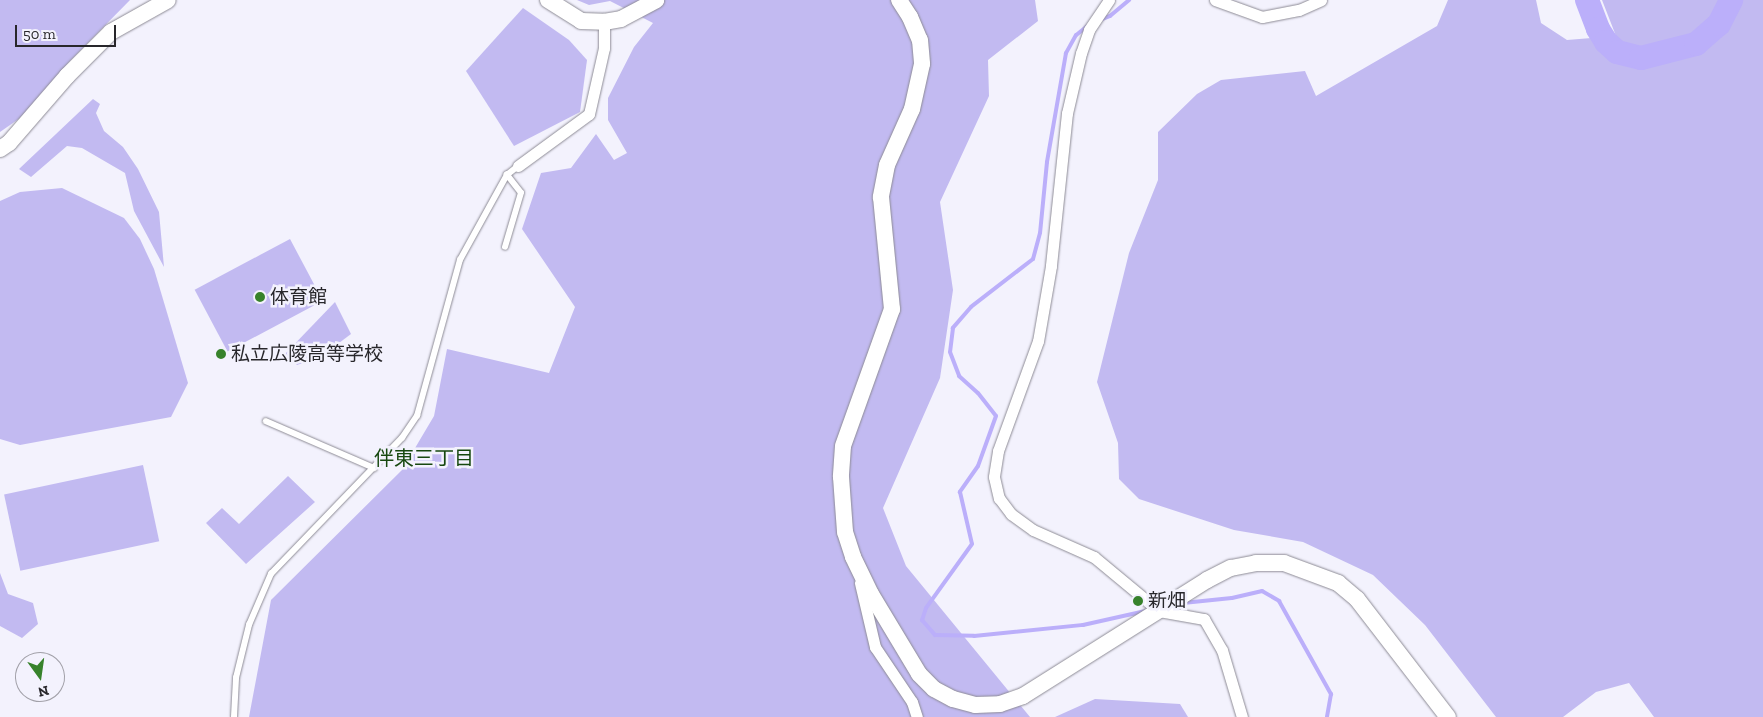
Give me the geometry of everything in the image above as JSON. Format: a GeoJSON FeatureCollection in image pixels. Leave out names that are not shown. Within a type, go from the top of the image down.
{"type":"FeatureCollection","features":[{"type":"Feature","properties":{"kind":"street"},"geometry":{"type":"LineString","coordinates":[[0,149],[9,143],[67,76],[111,32],[168,0]]}},
{"type":"Feature","properties":{"kind":"street"},"geometry":{"type":"LineString","coordinates":[[548,0],[581,21],[604,22],[621,20],[656,0]]}},
{"type":"Feature","properties":{"kind":"street"},"geometry":{"type":"LineString","coordinates":[[899,0],[910,17],[920,40],[922,64],[919,86],[887,165],[881,197],[892,309],[843,446],[841,503],[845,532],[876,647],[912,702],[917,717]]}},
{"type":"Feature","properties":{"kind":"street"},"geometry":{"type":"LineString","coordinates":[[1109,0],[1089,30],[1081,53],[1067,113],[1051,266],[1038,341],[1000,443],[994,477],[999,498],[1011,514],[1033,530],[1094,557],[1159,611],[1204,619],[1222,650],[1242,717]]}},
{"type":"Feature","properties":{"kind":"street"},"geometry":{"type":"LineString","coordinates":[[1215,0],[1262,17],[1299,10],[1321,0]]}},
{"type":"Feature","properties":{"kind":"street"},"geometry":{"type":"LineString","coordinates":[[518,166],[589,114],[604,48],[604,22]]}},
{"type":"Feature","properties":{"kind":"street"},"geometry":{"type":"LineString","coordinates":[[853,557],[883,616],[919,674],[934,689],[953,700],[975,705],[1000,704],[1023,696],[1207,580],[1231,568],[1256,563],[1284,563],[1313,571],[1338,583],[1357,599],[1448,717]]}},
{"type":"Feature","properties":{"kind":"lane"},"geometry":{"type":"LineString","coordinates":[[234,717],[236,678],[249,625],[271,574],[402,438],[417,416],[460,260],[506,175],[518,166]]}},
{"type":"Feature","properties":{"kind":"lane"},"geometry":{"type":"LineString","coordinates":[[505,247],[521,193],[506,175]]}},
{"type":"Feature","properties":{"kind":"lane"},"geometry":{"type":"LineString","coordinates":[[266,421],[374,468]]}},
{"type":"Feature","properties":{"kind":"shaded area"},"geometry":{"type":"Polygon","coordinates":[[[0,0],[130,0],[69,62],[23,116],[0,132],[0,0]]]}},
{"type":"Feature","properties":{"kind":"shaded area"},"geometry":{"type":"Polygon","coordinates":[[[577,0],[1035,0],[1038,21],[988,60],[989,96],[940,202],[953,290],[940,378],[883,508],[906,566],[1030,717],[249,717],[271,600],[402,470],[434,416],[447,349],[549,373],[575,307],[522,229],[541,173],[571,168],[596,134],[614,160],[627,153],[608,120],[608,98],[634,47],[653,23],[610,1],[589,5],[577,0]]]}},
{"type":"Feature","properties":{"kind":"shaded area"},"geometry":{"type":"Polygon","coordinates":[[[1448,0],[1536,0],[1541,23],[1567,40],[1616,36],[1602,0],[1763,0],[1763,717],[1654,717],[1629,683],[1596,692],[1563,717],[1496,717],[1425,625],[1373,575],[1303,542],[1234,530],[1139,499],[1119,479],[1118,443],[1097,382],[1129,253],[1158,180],[1158,132],[1197,94],[1221,80],[1305,71],[1316,96],[1437,26],[1448,0]]]}},
{"type":"Feature","properties":{"kind":"shaded area"},"geometry":{"type":"Polygon","coordinates":[[[523,8],[569,40],[587,60],[580,112],[514,146],[466,71],[523,8]]]}},
{"type":"Feature","properties":{"kind":"shaded area"},"geometry":{"type":"Polygon","coordinates":[[[93,99],[100,104],[96,113],[104,131],[123,147],[138,169],[159,212],[164,267],[134,211],[125,173],[82,148],[67,146],[31,177],[19,169],[93,99]]]}},
{"type":"Feature","properties":{"kind":"shaded area"},"geometry":{"type":"Polygon","coordinates":[[[62,188],[124,218],[140,239],[154,269],[188,383],[171,417],[20,445],[0,439],[0,201],[20,192],[62,188]]]}},
{"type":"Feature","properties":{"kind":"shaded area","name":"体育館"},"geometry":{"type":"Polygon","coordinates":[[[290,239],[323,301],[228,352],[195,290],[290,239]]]}},
{"type":"Feature","properties":{"kind":"shaded area"},"geometry":{"type":"Polygon","coordinates":[[[335,302],[351,334],[323,355],[297,365],[285,354],[335,302]]]}},
{"type":"Feature","properties":{"kind":"shaded area"},"geometry":{"type":"Polygon","coordinates":[[[143,465],[159,541],[20,571],[4,495],[143,465]]]}},
{"type":"Feature","properties":{"kind":"shaded area"},"geometry":{"type":"Polygon","coordinates":[[[288,476],[315,502],[246,564],[206,523],[222,508],[239,524],[288,476]]]}},
{"type":"Feature","properties":{"kind":"shaded area"},"geometry":{"type":"Polygon","coordinates":[[[0,573],[8,594],[33,603],[38,624],[22,638],[0,626],[0,573]]]}},
{"type":"Feature","properties":{"kind":"shaded area"},"geometry":{"type":"Polygon","coordinates":[[[1095,699],[1180,704],[1188,717],[1055,717],[1095,699]]]}},
{"type":"Feature","properties":{"kind":"waterway"},"geometry":{"type":"LineString","coordinates":[[1100,20],[1110,16],[1129,0]]}},
{"type":"Feature","properties":{"kind":"waterway"},"geometry":{"type":"LineString","coordinates":[[1587,0],[1598,29],[1606,42],[1617,52],[1641,58],[1696,44],[1719,24],[1731,0]]}},
{"type":"Feature","properties":{"kind":"waterway"},"geometry":{"type":"LineString","coordinates":[[1091,23],[1076,35],[1066,53],[1047,162],[1040,233],[1033,259],[971,307],[953,328],[950,352],[959,376],[978,393],[996,416],[978,466],[960,492],[972,544],[926,608],[922,620],[935,635],[974,636],[1083,625],[1145,611]]}},
{"type":"Feature","properties":{"kind":"waterway"},"geometry":{"type":"LineString","coordinates":[[1183,603],[1232,598],[1262,591],[1279,601],[1331,694],[1327,717]]}},
{"type":"Feature","properties":{"kind":"place","name":"体育館"},"geometry":{"type":"Point","coordinates":[260,297]}},
{"type":"Feature","properties":{"kind":"place","name":"私立広陵高等学校"},"geometry":{"type":"Point","coordinates":[221,354]}},
{"type":"Feature","properties":{"kind":"place","name":"新畑"},"geometry":{"type":"Point","coordinates":[1138,601]}},
{"type":"Feature","properties":{"kind":"district","name":"伴東三丁目"},"geometry":{"type":"Point","coordinates":[424,458]}}]}
